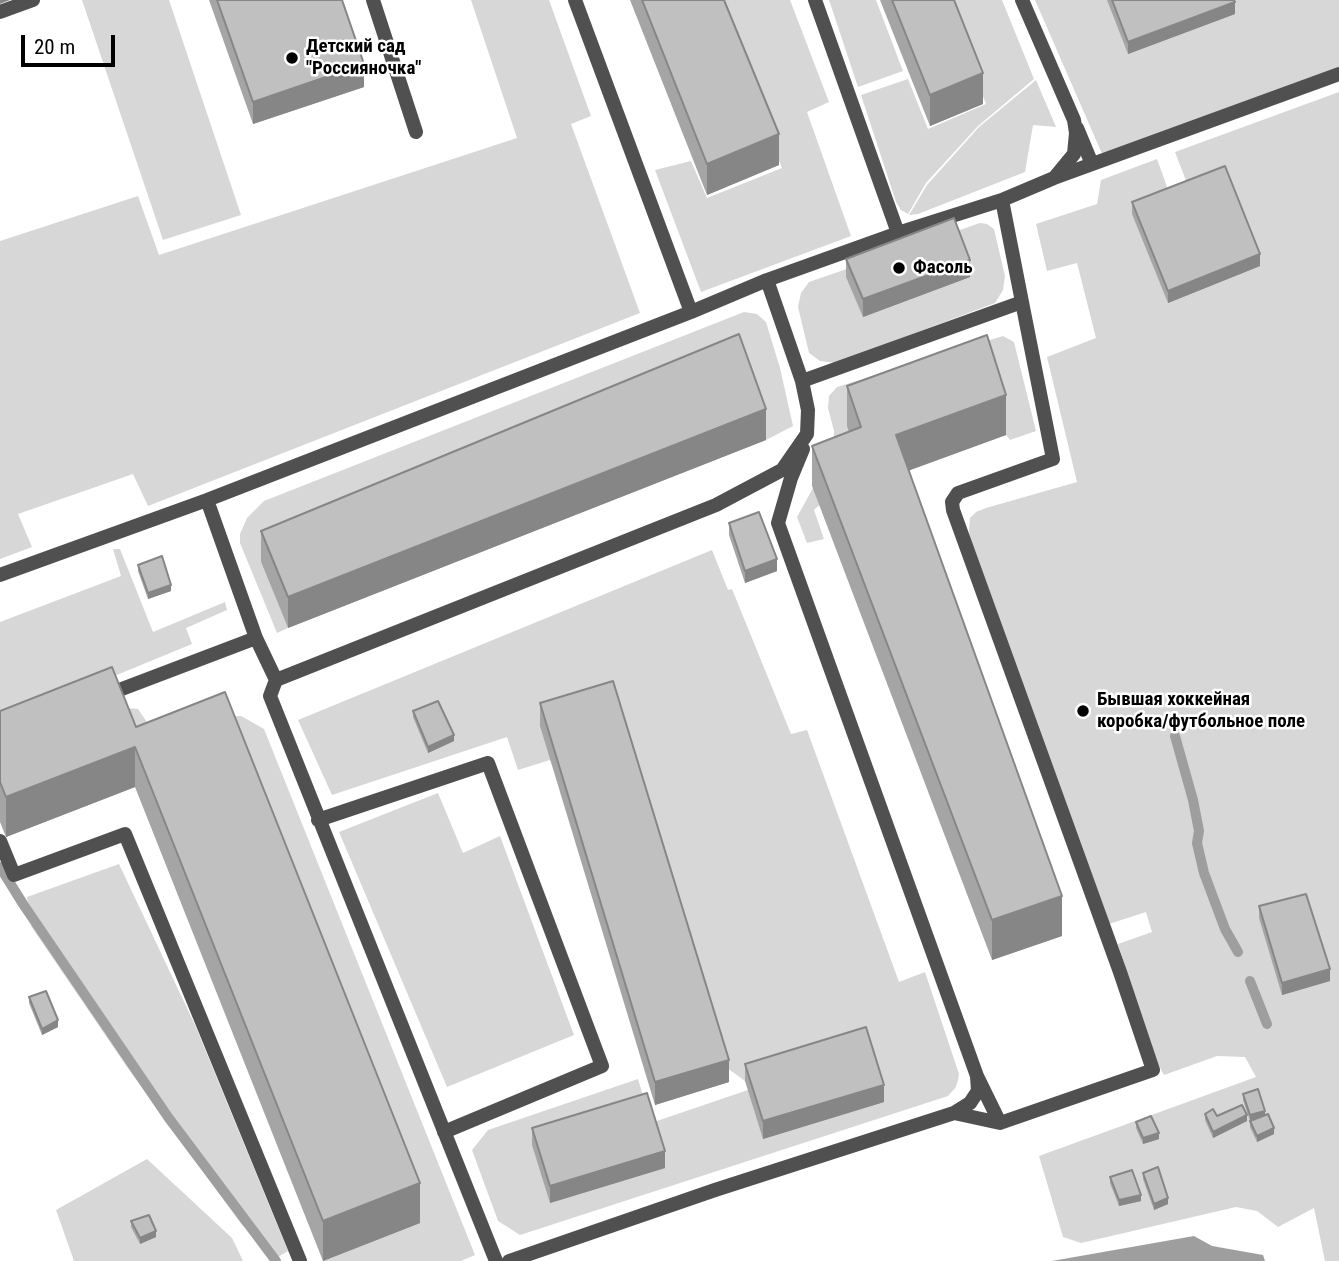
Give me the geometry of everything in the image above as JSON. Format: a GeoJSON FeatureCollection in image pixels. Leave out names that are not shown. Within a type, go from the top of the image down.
{"type":"FeatureCollection","features":[{"type":"Feature","properties":{"kind":"lane"},"geometry":{"type":"LineString","coordinates":[[0,12],[33,0]]}},
{"type":"Feature","properties":{"kind":"lane"},"geometry":{"type":"LineString","coordinates":[[373,0],[416,132]]}},
{"type":"Feature","properties":{"kind":"lane"},"geometry":{"type":"LineString","coordinates":[[575,0],[691,312]]}},
{"type":"Feature","properties":{"kind":"lane"},"geometry":{"type":"LineString","coordinates":[[815,0],[898,233]]}},
{"type":"Feature","properties":{"kind":"lane"},"geometry":{"type":"LineString","coordinates":[[1022,0],[1092,164]]}},
{"type":"Feature","properties":{"kind":"lane"},"geometry":{"type":"LineString","coordinates":[[0,575],[207,500],[767,280],[898,233],[1002,200],[1054,178],[1339,74]]}},
{"type":"Feature","properties":{"kind":"lane"},"geometry":{"type":"LineString","coordinates":[[1054,178],[1074,154],[1074,120]]}},
{"type":"Feature","properties":{"kind":"lane"},"geometry":{"type":"LineString","coordinates":[[954,1113],[1000,1123],[1153,1070],[952,502],[958,493],[967,488],[1052,459],[1002,200]]}},
{"type":"Feature","properties":{"kind":"lane"},"geometry":{"type":"LineString","coordinates":[[767,280],[802,381],[808,410],[807,434],[778,523],[977,1076],[1000,1123]]}},
{"type":"Feature","properties":{"kind":"lane"},"geometry":{"type":"LineString","coordinates":[[802,381],[1022,302]]}},
{"type":"Feature","properties":{"kind":"lane"},"geometry":{"type":"LineString","coordinates":[[276,680],[716,505],[782,470],[807,434]]}},
{"type":"Feature","properties":{"kind":"lane"},"geometry":{"type":"LineString","coordinates":[[207,500],[256,638],[276,680],[270,696],[496,1261]]}},
{"type":"Feature","properties":{"kind":"lane"},"geometry":{"type":"LineString","coordinates":[[98,698],[256,638]]}},
{"type":"Feature","properties":{"kind":"lane"},"geometry":{"type":"LineString","coordinates":[[318,820],[488,763],[602,1066],[444,1132]]}},
{"type":"Feature","properties":{"kind":"lane"},"geometry":{"type":"LineString","coordinates":[[0,841],[14,875],[125,834],[300,1261]]}},
{"type":"Feature","properties":{"kind":"lane"},"geometry":{"type":"LineString","coordinates":[[509,1261],[724,1187],[954,1113],[970,1103],[978,1091],[977,1076]]}},
{"type":"Feature","properties":{"kind":"shaded area"},"geometry":{"type":"Polygon","coordinates":[[[82,0],[169,0],[241,215],[163,240],[82,0]]]}},
{"type":"Feature","properties":{"kind":"shaded area"},"geometry":{"type":"Polygon","coordinates":[[[471,0],[549,0],[591,116],[571,124],[640,313],[148,506],[133,474],[18,514],[32,547],[0,559],[0,241],[138,196],[159,255],[517,138],[471,0]]]}},
{"type":"Feature","properties":{"kind":"shaded area"},"geometry":{"type":"Polygon","coordinates":[[[713,0],[790,0],[829,102],[807,112],[851,236],[701,292],[655,170],[691,161],[707,198],[782,168],[713,0]]]}},
{"type":"Feature","properties":{"kind":"shaded area"},"geometry":{"type":"Polygon","coordinates":[[[829,0],[876,0],[903,71],[858,87],[829,0]]]}},
{"type":"Feature","properties":{"kind":"shaded area"},"geometry":{"type":"Polygon","coordinates":[[[945,0],[1002,0],[1034,79],[978,126],[926,183],[908,214],[901,210],[896,202],[861,95],[908,79],[928,129],[986,104],[945,0]]]}},
{"type":"Feature","properties":{"kind":"shaded area"},"geometry":{"type":"Polygon","coordinates":[[[1035,0],[1339,0],[1339,69],[1103,156],[1035,0]]]}},
{"type":"Feature","properties":{"kind":"shaded area"},"geometry":{"type":"Polygon","coordinates":[[[1036,80],[1056,127],[1033,125],[1025,172],[918,214],[909,215],[927,185],[979,127],[1036,80]]]}},
{"type":"Feature","properties":{"kind":"shaded area"},"geometry":{"type":"Polygon","coordinates":[[[1339,92],[1339,1261],[1325,1261],[1314,1208],[1278,1227],[1257,1211],[1236,1207],[1081,1243],[1063,1237],[1039,1156],[1256,1077],[1245,1057],[1217,1056],[1164,1075],[1157,1062],[1118,944],[1152,932],[1146,912],[1109,924],[971,545],[970,518],[986,508],[1077,482],[1047,357],[1096,338],[1077,263],[1047,271],[1036,224],[1097,204],[1101,180],[1157,159],[1171,198],[1190,191],[1175,152],[1339,92]]]}},
{"type":"Feature","properties":{"kind":"shaded area"},"geometry":{"type":"Polygon","coordinates":[[[980,223],[994,229],[1005,276],[1003,290],[995,303],[835,363],[820,361],[809,353],[798,307],[801,293],[809,282],[980,223]]]}},
{"type":"Feature","properties":{"kind":"shaded area"},"geometry":{"type":"Polygon","coordinates":[[[744,312],[757,314],[766,322],[793,426],[766,440],[261,562],[288,628],[277,633],[240,543],[240,534],[247,518],[264,501],[744,312]]]}},
{"type":"Feature","properties":{"kind":"shaded area"},"geometry":{"type":"Polygon","coordinates":[[[1003,336],[1014,342],[1036,431],[1010,440],[987,376],[861,467],[814,510],[824,539],[807,543],[797,517],[833,452],[834,431],[828,408],[829,396],[837,387],[1003,336]]]}},
{"type":"Feature","properties":{"kind":"shaded area"},"geometry":{"type":"Polygon","coordinates":[[[113,549],[120,549],[153,632],[225,602],[227,610],[186,628],[192,644],[0,723],[0,622],[121,576],[113,549]]]}},
{"type":"Feature","properties":{"kind":"shaded area"},"geometry":{"type":"Polygon","coordinates":[[[712,550],[728,590],[732,589],[791,734],[807,730],[899,982],[925,972],[959,1074],[958,1080],[948,1096],[520,1235],[498,1221],[472,1150],[488,1130],[638,1079],[651,1123],[748,1090],[865,1045],[745,1081],[723,1065],[550,760],[518,770],[507,737],[332,795],[298,720],[712,550]]]}},
{"type":"Feature","properties":{"kind":"shaded area"},"geometry":{"type":"Polygon","coordinates":[[[112,707],[138,709],[161,743],[221,717],[241,716],[264,729],[475,1255],[461,1261],[323,1261],[420,1222],[136,767],[112,707]]]}},
{"type":"Feature","properties":{"kind":"shaded area"},"geometry":{"type":"Polygon","coordinates":[[[438,793],[463,853],[500,836],[574,1035],[447,1087],[339,832],[438,793]]]}},
{"type":"Feature","properties":{"kind":"shaded area"},"geometry":{"type":"Polygon","coordinates":[[[119,864],[195,1025],[288,1251],[278,1257],[242,1225],[127,1067],[31,926],[27,897],[119,864]]]}},
{"type":"Feature","properties":{"kind":"shaded area"},"geometry":{"type":"Polygon","coordinates":[[[147,1159],[232,1238],[243,1261],[74,1261],[56,1210],[147,1159]]]}},
{"type":"Feature","properties":{"kind":"shaded area"},"geometry":{"type":"Polygon","coordinates":[[[1194,1236],[1212,1246],[1263,1255],[1265,1261],[1052,1261],[1194,1236]]]}},
{"type":"Feature","properties":{"kind":"building","name":"Детский сад \"Россияночка\""},"geometry":{"type":"Polygon","coordinates":[[[217,0],[342,0],[364,64],[253,102],[217,0]]]}},
{"type":"Feature","properties":{"kind":"building"},"geometry":{"type":"Polygon","coordinates":[[[642,0],[724,0],[779,134],[707,164],[642,0]]]}},
{"type":"Feature","properties":{"kind":"building"},"geometry":{"type":"Polygon","coordinates":[[[892,0],[954,0],[983,73],[930,95],[892,0]]]}},
{"type":"Feature","properties":{"kind":"building"},"geometry":{"type":"Polygon","coordinates":[[[1112,0],[1234,0],[1235,2],[1128,42],[1112,0]]]}},
{"type":"Feature","properties":{"kind":"building"},"geometry":{"type":"Polygon","coordinates":[[[1225,166],[1260,254],[1168,291],[1132,202],[1225,166]]]}},
{"type":"Feature","properties":{"kind":"building"},"geometry":{"type":"Polygon","coordinates":[[[954,218],[970,260],[863,299],[846,259],[954,218]]]}},
{"type":"Feature","properties":{"kind":"building"},"geometry":{"type":"Polygon","coordinates":[[[739,334],[766,409],[288,597],[261,531],[739,334]]]}},
{"type":"Feature","properties":{"kind":"building"},"geometry":{"type":"Polygon","coordinates":[[[987,335],[1006,395],[896,435],[1062,896],[992,920],[812,446],[861,427],[847,386],[987,335]]]}},
{"type":"Feature","properties":{"kind":"building"},"geometry":{"type":"Polygon","coordinates":[[[759,512],[777,559],[745,571],[729,523],[759,512]]]}},
{"type":"Feature","properties":{"kind":"building"},"geometry":{"type":"Polygon","coordinates":[[[162,556],[171,585],[148,593],[138,565],[162,556]]]}},
{"type":"Feature","properties":{"kind":"building"},"geometry":{"type":"Polygon","coordinates":[[[112,667],[136,727],[225,692],[420,1183],[323,1221],[135,747],[6,797],[0,782],[0,711],[112,667]]]}},
{"type":"Feature","properties":{"kind":"building"},"geometry":{"type":"Polygon","coordinates":[[[613,681],[729,1060],[655,1082],[540,703],[613,681]]]}},
{"type":"Feature","properties":{"kind":"building"},"geometry":{"type":"Polygon","coordinates":[[[438,701],[454,735],[428,747],[413,711],[438,701]]]}},
{"type":"Feature","properties":{"kind":"building"},"geometry":{"type":"Polygon","coordinates":[[[1306,894],[1330,969],[1282,983],[1259,906],[1306,894]]]}},
{"type":"Feature","properties":{"kind":"building"},"geometry":{"type":"Polygon","coordinates":[[[46,991],[58,1020],[42,1029],[29,997],[46,991]]]}},
{"type":"Feature","properties":{"kind":"building"},"geometry":{"type":"Polygon","coordinates":[[[866,1027],[884,1085],[763,1121],[745,1064],[866,1027]]]}},
{"type":"Feature","properties":{"kind":"building"},"geometry":{"type":"Polygon","coordinates":[[[1258,1089],[1265,1111],[1250,1115],[1243,1094],[1258,1089]]]}},
{"type":"Feature","properties":{"kind":"building"},"geometry":{"type":"Polygon","coordinates":[[[647,1093],[665,1151],[550,1186],[532,1128],[647,1093]]]}},
{"type":"Feature","properties":{"kind":"building"},"geometry":{"type":"Polygon","coordinates":[[[1242,1105],[1247,1115],[1213,1132],[1205,1114],[1213,1109],[1217,1116],[1242,1105]]]}},
{"type":"Feature","properties":{"kind":"building"},"geometry":{"type":"Polygon","coordinates":[[[1268,1114],[1274,1128],[1257,1136],[1250,1121],[1268,1114]]]}},
{"type":"Feature","properties":{"kind":"building"},"geometry":{"type":"Polygon","coordinates":[[[1151,1116],[1159,1133],[1143,1138],[1136,1122],[1151,1116]]]}},
{"type":"Feature","properties":{"kind":"building"},"geometry":{"type":"Polygon","coordinates":[[[1158,1167],[1168,1198],[1154,1204],[1143,1173],[1158,1167]]]}},
{"type":"Feature","properties":{"kind":"building"},"geometry":{"type":"Polygon","coordinates":[[[1132,1170],[1141,1195],[1119,1200],[1110,1177],[1132,1170]]]}},
{"type":"Feature","properties":{"kind":"building"},"geometry":{"type":"Polygon","coordinates":[[[149,1215],[156,1231],[140,1238],[131,1221],[149,1215]]]}},
{"type":"Feature","properties":{"kind":"waterway"},"geometry":{"type":"LineString","coordinates":[[1175,736],[1193,800],[1199,831],[1197,843],[1204,873],[1225,929],[1238,952]]}},
{"type":"Feature","properties":{"kind":"waterway"},"geometry":{"type":"LineString","coordinates":[[0,867],[168,1117],[276,1261]]}},
{"type":"Feature","properties":{"kind":"waterway"},"geometry":{"type":"LineString","coordinates":[[1250,981],[1267,1024]]}},
{"type":"Feature","properties":{"kind":"place","name":"Детский сад \"Россияночка\""},"geometry":{"type":"Point","coordinates":[292,58]}},
{"type":"Feature","properties":{"kind":"place","name":"Фасоль"},"geometry":{"type":"Point","coordinates":[899,268]}},
{"type":"Feature","properties":{"kind":"place","name":"Бывшая хоккейная коробка/футбольное поле"},"geometry":{"type":"Point","coordinates":[1083,711]}}]}
